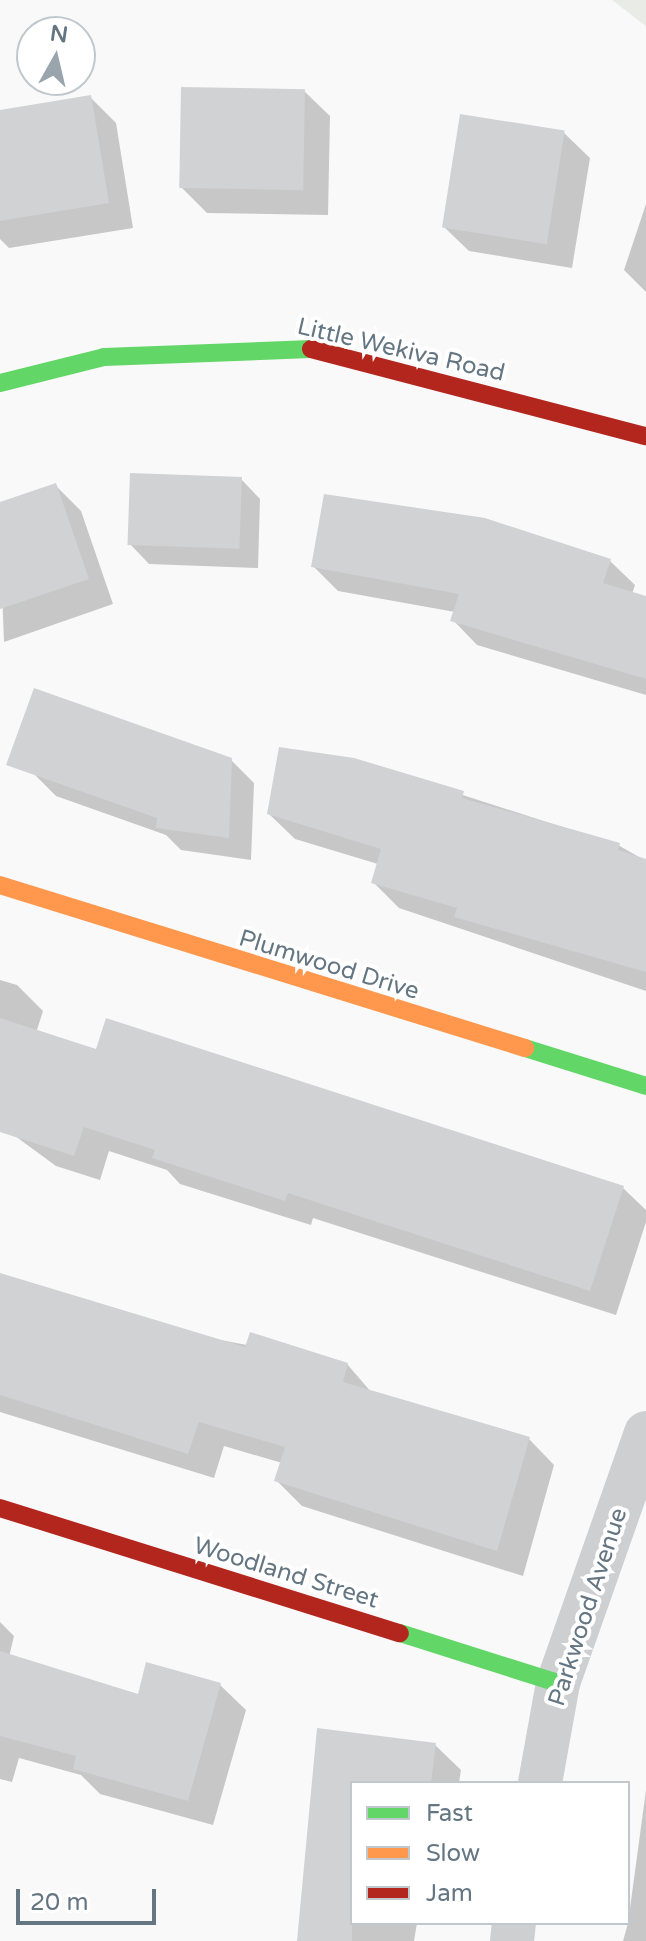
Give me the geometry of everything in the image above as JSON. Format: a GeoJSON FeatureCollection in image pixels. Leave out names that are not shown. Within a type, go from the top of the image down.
{"type":"FeatureCollection","features":[{"type":"Feature","properties":{"kind":"street","name":"Little Wekiva Road"},"geometry":{"type":"LineString","coordinates":[[0,383],[104,357],[295,345],[646,436]]}},
{"type":"Feature","properties":{"kind":"street","name":"Plumwood Drive"},"geometry":{"type":"LineString","coordinates":[[0,885],[646,1086]]}},
{"type":"Feature","properties":{"kind":"street","name":"Parkwood Avenue"},"geometry":{"type":"LineString","coordinates":[[540,1781],[558,1683],[646,1433]]}},
{"type":"Feature","properties":{"kind":"street","name":"Woodland Street"},"geometry":{"type":"LineString","coordinates":[[0,1508],[558,1683]]}},
{"type":"Feature","properties":{"kind":"shaded area"},"geometry":{"type":"Polygon","coordinates":[[[612,0],[646,0],[646,26],[612,0]]]}},
{"type":"Feature","properties":{"kind":"building"},"geometry":{"type":"Polygon","coordinates":[[[181,87],[305,89],[303,190],[179,188],[181,87]]]}},
{"type":"Feature","properties":{"kind":"building"},"geometry":{"type":"Polygon","coordinates":[[[91,96],[109,203],[0,221],[0,110],[91,96]]]}},
{"type":"Feature","properties":{"kind":"building"},"geometry":{"type":"Polygon","coordinates":[[[460,114],[565,131],[547,244],[442,228],[460,114]]]}},
{"type":"Feature","properties":{"kind":"building"},"geometry":{"type":"Polygon","coordinates":[[[130,473],[242,477],[239,549],[127,545],[130,473]]]}},
{"type":"Feature","properties":{"kind":"building"},"geometry":{"type":"Polygon","coordinates":[[[56,483],[89,579],[0,609],[0,502],[56,483]]]}},
{"type":"Feature","properties":{"kind":"building"},"geometry":{"type":"Polygon","coordinates":[[[324,494],[485,518],[611,559],[603,583],[646,596],[646,679],[450,621],[459,594],[311,567],[324,494]]]}},
{"type":"Feature","properties":{"kind":"building"},"geometry":{"type":"Polygon","coordinates":[[[34,688],[232,758],[229,838],[156,828],[157,818],[6,765],[34,688]]]}},
{"type":"Feature","properties":{"kind":"building"},"geometry":{"type":"Polygon","coordinates":[[[279,747],[354,758],[464,791],[462,798],[620,843],[618,850],[646,859],[646,972],[454,917],[457,908],[371,883],[381,849],[267,814],[279,747]]]}},
{"type":"Feature","properties":{"kind":"building"},"geometry":{"type":"Polygon","coordinates":[[[0,1018],[96,1049],[106,1018],[624,1186],[590,1291],[288,1193],[285,1201],[152,1158],[155,1150],[84,1127],[74,1156],[0,1132],[0,1018]]]}},
{"type":"Feature","properties":{"kind":"building"},"geometry":{"type":"Polygon","coordinates":[[[0,1273],[245,1347],[250,1332],[348,1363],[343,1382],[530,1437],[497,1551],[274,1481],[285,1447],[199,1422],[188,1454],[0,1395],[0,1273]]]}},
{"type":"Feature","properties":{"kind":"building"},"geometry":{"type":"Polygon","coordinates":[[[0,1651],[138,1694],[146,1662],[221,1683],[188,1801],[73,1769],[76,1756],[0,1736],[0,1651]]]}},
{"type":"Feature","properties":{"kind":"building"},"geometry":{"type":"Polygon","coordinates":[[[317,1728],[436,1743],[431,1781],[350,1781],[352,1941],[297,1941],[317,1728]]]}},
{"type":"Feature","properties":{"kind":"traffic: fast"},"geometry":{"type":"LineString","coordinates":[[0,383],[104,357],[311,349]]}},
{"type":"Feature","properties":{"kind":"traffic: fast"},"geometry":{"type":"LineString","coordinates":[[525,1048],[646,1086]]}},
{"type":"Feature","properties":{"kind":"traffic: fast"},"geometry":{"type":"LineString","coordinates":[[400,1633],[558,1683]]}},
{"type":"Feature","properties":{"kind":"traffic: slow"},"geometry":{"type":"LineString","coordinates":[[0,885],[525,1048]]}},
{"type":"Feature","properties":{"kind":"traffic: jam"},"geometry":{"type":"LineString","coordinates":[[311,349],[646,436]]}},
{"type":"Feature","properties":{"kind":"traffic: jam"},"geometry":{"type":"LineString","coordinates":[[0,1508],[400,1633]]}}]}
